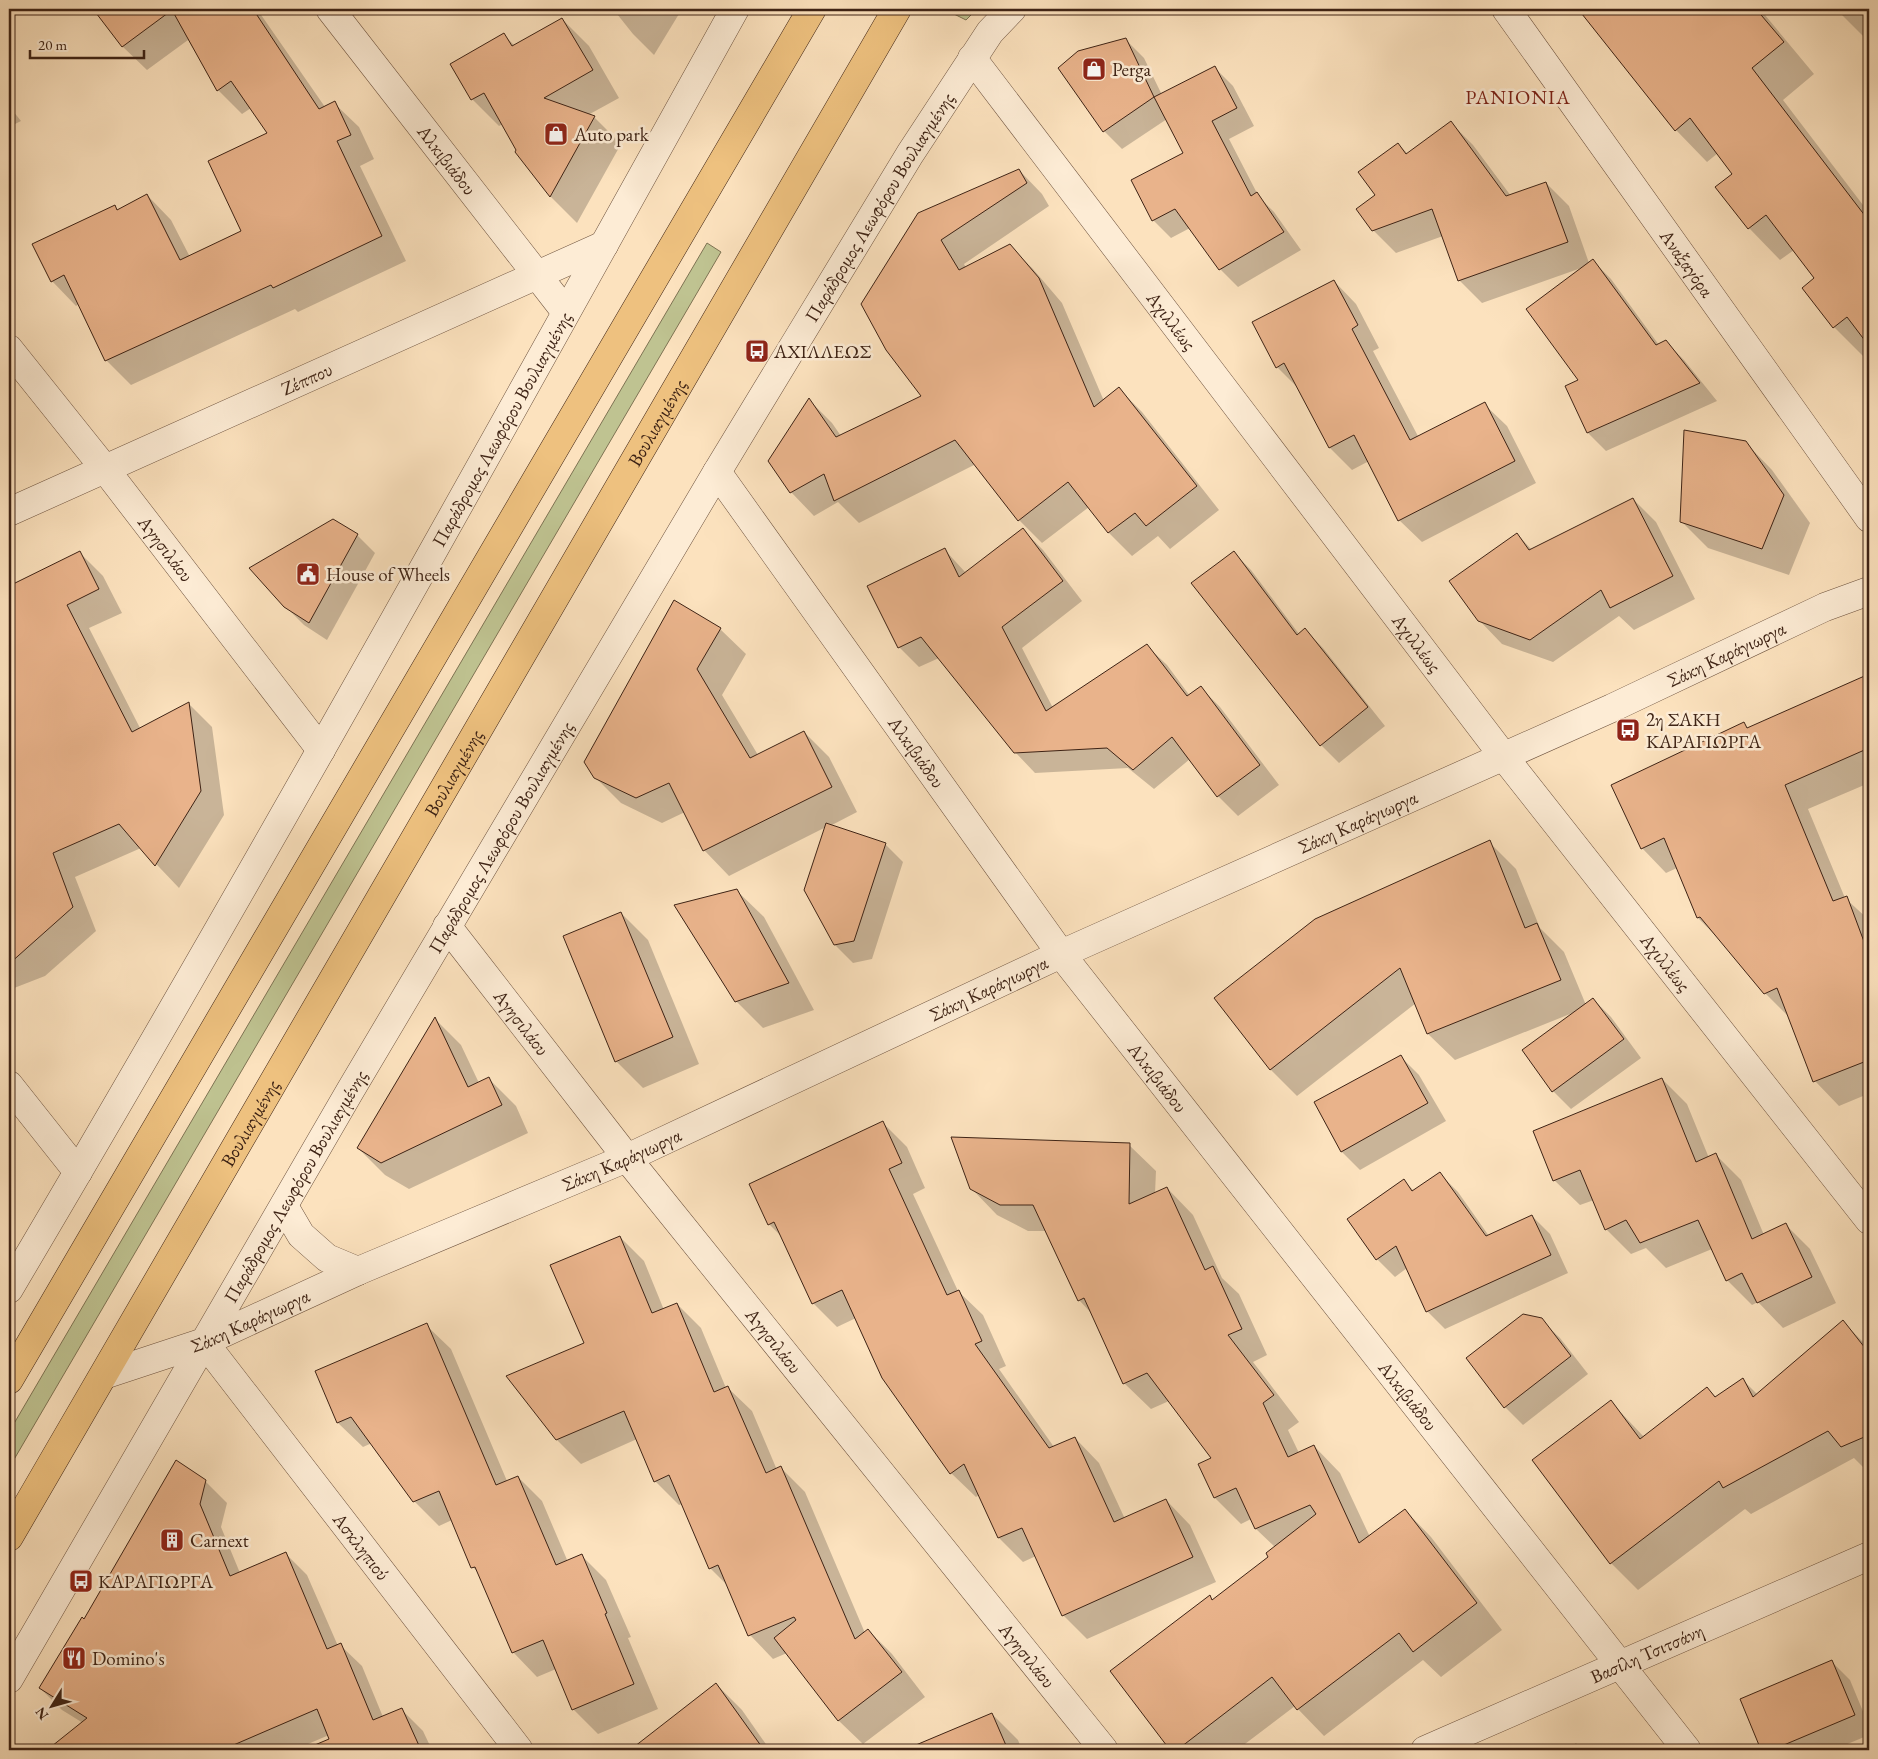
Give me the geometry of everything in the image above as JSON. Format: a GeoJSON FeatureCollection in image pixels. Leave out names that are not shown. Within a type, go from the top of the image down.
{"type":"FeatureCollection","features":[{"type":"Feature","properties":{"kind":"main road"},"geometry":{"type":"LineString","coordinates":[[9,1380],[812,9]]}},
{"type":"Feature","properties":{"kind":"main road","name":"Βουλιαγμένης"},"geometry":{"type":"LineString","coordinates":[[9,1537],[897,9]]}},
{"type":"Feature","properties":{"kind":"street","name":"Αλκιβιάδου"},"geometry":{"type":"LineString","coordinates":[[330,9],[566,311]]}},
{"type":"Feature","properties":{"kind":"street","name":"Παράδρομος Λεωφόρου Βουλιαγμένης"},"geometry":{"type":"LineString","coordinates":[[9,1288],[321,750],[735,9]]}},
{"type":"Feature","properties":{"kind":"street","name":"Παράδρομος Λεωφόρου Βουλιαγμένης"},"geometry":{"type":"LineString","coordinates":[[9,1679],[447,926],[717,472],[910,154],[990,32],[1012,9]]}},
{"type":"Feature","properties":{"kind":"street","name":"Αναξαγόρα"},"geometry":{"type":"LineString","coordinates":[[1506,9],[1869,518]]}},
{"type":"Feature","properties":{"kind":"street","name":"Αχιλλέως"},"geometry":{"type":"LineString","coordinates":[[972,58],[1504,757],[1869,1220]]}},
{"type":"Feature","properties":{"kind":"street","name":"Ζέππου"},"geometry":{"type":"LineString","coordinates":[[9,512],[604,245]]}},
{"type":"Feature","properties":{"kind":"street","name":"Αγησιλάου"},"geometry":{"type":"LineString","coordinates":[[9,349],[321,750]]}},
{"type":"Feature","properties":{"kind":"street","name":"Αλκιβιάδου"},"geometry":{"type":"LineString","coordinates":[[717,472],[1061,954],[1687,1750]]}},
{"type":"Feature","properties":{"kind":"street","name":"Σάκη Καράγιωργα"},"geometry":{"type":"LineString","coordinates":[[104,1375],[204,1342],[358,1271],[627,1158],[1061,954],[1612,708],[1825,607],[1869,591]]}},
{"type":"Feature","properties":{"kind":"street","name":"Αγησιλάου"},"geometry":{"type":"LineString","coordinates":[[447,926],[627,1158],[1104,1750]]}},
{"type":"Feature","properties":{"kind":"street"},"geometry":{"type":"LineString","coordinates":[[9,1084],[78,1172]]}},
{"type":"Feature","properties":{"kind":"street"},"geometry":{"type":"LineString","coordinates":[[284,1206],[301,1235],[327,1258],[358,1271]]}},
{"type":"Feature","properties":{"kind":"street","name":"Ασκληπιού"},"geometry":{"type":"LineString","coordinates":[[204,1342],[519,1750]]}},
{"type":"Feature","properties":{"kind":"street","name":"Βασίλη Τσιτσάνη"},"geometry":{"type":"LineString","coordinates":[[1425,1750],[1869,1556]]}},
{"type":"Feature","properties":{"kind":"green space"},"geometry":{"type":"Polygon","coordinates":[[[957,9],[977,9],[966,20],[954,14],[957,9]]]}},
{"type":"Feature","properties":{"kind":"green space"},"geometry":{"type":"Polygon","coordinates":[[[707,243],[721,252],[9,1468],[9,1432],[707,243]]]}},
{"type":"Feature","properties":{"kind":"building"},"geometry":{"type":"Polygon","coordinates":[[[93,9],[253,9],[319,109],[335,101],[351,135],[337,141],[382,236],[273,288],[271,285],[105,361],[64,275],[51,282],[32,244],[115,205],[117,210],[147,194],[180,260],[241,231],[208,161],[267,133],[231,81],[217,91],[172,10],[122,47],[93,9]]]}},
{"type":"Feature","properties":{"kind":"building"},"geometry":{"type":"Polygon","coordinates":[[[1578,9],[1756,9],[1784,42],[1752,68],[1869,221],[1869,346],[1847,317],[1833,328],[1802,288],[1814,278],[1766,215],[1748,229],[1715,187],[1732,174],[1690,118],[1675,131],[1578,9]]]}},
{"type":"Feature","properties":{"kind":"building"},"geometry":{"type":"Polygon","coordinates":[[[562,18],[593,70],[544,98],[595,116],[550,197],[515,152],[516,150],[484,93],[471,100],[450,64],[504,33],[512,46],[562,18]]]}},
{"type":"Feature","properties":{"kind":"building"},"geometry":{"type":"Polygon","coordinates":[[[1126,38],[1154,97],[1103,132],[1058,68],[1078,51],[1126,38]]]}},
{"type":"Feature","properties":{"kind":"building"},"geometry":{"type":"Polygon","coordinates":[[[1215,66],[1237,108],[1212,121],[1251,196],[1257,192],[1284,232],[1219,270],[1175,209],[1152,221],[1131,180],[1183,153],[1154,97],[1215,66]]]}},
{"type":"Feature","properties":{"kind":"building"},"geometry":{"type":"Polygon","coordinates":[[[1451,121],[1506,196],[1546,182],[1568,242],[1458,281],[1432,209],[1372,231],[1356,209],[1375,195],[1358,172],[1398,143],[1406,154],[1451,121]]]}},
{"type":"Feature","properties":{"kind":"building"},"geometry":{"type":"Polygon","coordinates":[[[1019,169],[1027,183],[941,240],[959,270],[1010,244],[1039,278],[1094,407],[1119,387],[1197,486],[1146,526],[1135,513],[1108,533],[1068,482],[1018,521],[955,440],[834,501],[824,474],[790,493],[768,461],[809,398],[836,437],[921,396],[886,350],[861,304],[918,213],[1019,169]]]}},
{"type":"Feature","properties":{"kind":"building"},"geometry":{"type":"Polygon","coordinates":[[[1593,259],[1656,345],[1666,340],[1700,383],[1587,433],[1565,386],[1578,380],[1526,309],[1593,259]]]}},
{"type":"Feature","properties":{"kind":"building"},"geometry":{"type":"Polygon","coordinates":[[[1334,280],[1358,325],[1352,329],[1410,440],[1485,402],[1515,461],[1398,521],[1354,435],[1329,448],[1284,363],[1276,368],[1252,322],[1334,280]]]}},
{"type":"Feature","properties":{"kind":"building"},"geometry":{"type":"Polygon","coordinates":[[[1684,430],[1746,441],[1784,495],[1762,549],[1680,522],[1684,430]]]}},
{"type":"Feature","properties":{"kind":"building"},"geometry":{"type":"Polygon","coordinates":[[[1633,498],[1673,576],[1610,608],[1601,590],[1530,640],[1478,621],[1449,581],[1517,533],[1529,550],[1633,498]]]}},
{"type":"Feature","properties":{"kind":"building"},"geometry":{"type":"Polygon","coordinates":[[[333,519],[358,534],[309,623],[284,607],[249,568],[333,519]]]}},
{"type":"Feature","properties":{"kind":"building"},"geometry":{"type":"Polygon","coordinates":[[[1023,528],[1063,581],[1002,627],[1046,711],[1147,644],[1187,696],[1201,686],[1260,765],[1217,797],[1172,737],[1133,770],[1107,748],[1014,753],[921,637],[898,648],[867,586],[945,548],[959,577],[1023,528]]]}},
{"type":"Feature","properties":{"kind":"building"},"geometry":{"type":"Polygon","coordinates":[[[80,551],[99,589],[67,605],[132,732],[189,702],[201,791],[155,866],[119,824],[53,853],[73,907],[9,964],[9,586],[80,551]]]}},
{"type":"Feature","properties":{"kind":"building"},"geometry":{"type":"Polygon","coordinates":[[[1234,551],[1297,635],[1305,628],[1368,707],[1320,746],[1191,583],[1234,551]]]}},
{"type":"Feature","properties":{"kind":"building"},"geometry":{"type":"Polygon","coordinates":[[[674,600],[721,628],[697,669],[750,758],[804,731],[832,787],[703,851],[669,783],[636,798],[594,778],[584,762],[674,600]]]}},
{"type":"Feature","properties":{"kind":"building"},"geometry":{"type":"Polygon","coordinates":[[[1869,674],[1869,748],[1785,785],[1833,901],[1847,896],[1869,955],[1869,1060],[1813,1082],[1777,988],[1764,994],[1700,917],[1697,918],[1664,838],[1641,849],[1611,785],[1744,722],[1747,728],[1869,674]]]}},
{"type":"Feature","properties":{"kind":"building"},"geometry":{"type":"Polygon","coordinates":[[[826,823],[886,843],[854,941],[834,945],[804,890],[826,823]]]}},
{"type":"Feature","properties":{"kind":"building"},"geometry":{"type":"Polygon","coordinates":[[[1490,840],[1525,928],[1537,923],[1561,980],[1427,1034],[1400,968],[1270,1070],[1214,998],[1315,919],[1490,840]]]}},
{"type":"Feature","properties":{"kind":"building"},"geometry":{"type":"Polygon","coordinates":[[[737,889],[789,983],[735,1002],[674,905],[737,889]]]}},
{"type":"Feature","properties":{"kind":"building"},"geometry":{"type":"Polygon","coordinates":[[[621,912],[673,1037],[615,1062],[563,936],[621,912]]]}},
{"type":"Feature","properties":{"kind":"building"},"geometry":{"type":"Polygon","coordinates":[[[1593,998],[1624,1039],[1552,1092],[1522,1050],[1593,998]]]}},
{"type":"Feature","properties":{"kind":"building"},"geometry":{"type":"Polygon","coordinates":[[[435,1017],[468,1087],[489,1077],[502,1105],[381,1163],[357,1148],[435,1017]]]}},
{"type":"Feature","properties":{"kind":"building"},"geometry":{"type":"Polygon","coordinates":[[[1401,1055],[1428,1103],[1341,1152],[1314,1102],[1401,1055]]]}},
{"type":"Feature","properties":{"kind":"building"},"geometry":{"type":"Polygon","coordinates":[[[1662,1078],[1696,1162],[1716,1153],[1752,1239],[1786,1223],[1812,1277],[1757,1303],[1742,1273],[1726,1281],[1698,1220],[1640,1243],[1626,1220],[1605,1230],[1580,1170],[1553,1181],[1533,1131],[1662,1078]]]}},
{"type":"Feature","properties":{"kind":"building"},"geometry":{"type":"Polygon","coordinates":[[[883,1121],[902,1163],[889,1169],[947,1295],[959,1290],[982,1341],[975,1344],[1049,1448],[1075,1437],[1114,1522],[1166,1499],[1193,1557],[1062,1616],[1022,1528],[998,1538],[964,1464],[950,1474],[882,1378],[842,1290],[812,1304],[774,1222],[768,1225],[749,1184],[883,1121]]]}},
{"type":"Feature","properties":{"kind":"building"},"geometry":{"type":"Polygon","coordinates":[[[951,1137],[1130,1143],[1129,1204],[1167,1187],[1205,1270],[1213,1266],[1242,1329],[1228,1335],[1274,1395],[1263,1403],[1288,1457],[1314,1445],[1359,1543],[1405,1509],[1477,1603],[1413,1652],[1399,1633],[1297,1710],[1272,1677],[1177,1750],[1170,1750],[1110,1671],[1210,1595],[1212,1600],[1268,1557],[1266,1553],[1316,1514],[1310,1505],[1255,1529],[1236,1488],[1214,1498],[1198,1464],[1211,1458],[1147,1373],[1123,1384],[1084,1298],[1078,1301],[1033,1205],[1000,1205],[970,1189],[951,1137]]]}},
{"type":"Feature","properties":{"kind":"building"},"geometry":{"type":"Polygon","coordinates":[[[1440,1172],[1486,1236],[1532,1215],[1551,1255],[1426,1312],[1396,1246],[1376,1260],[1347,1219],[1404,1179],[1412,1191],[1440,1172]]]}},
{"type":"Feature","properties":{"kind":"building"},"geometry":{"type":"Polygon","coordinates":[[[620,1236],[652,1313],[677,1303],[714,1392],[728,1386],[766,1473],[781,1466],[855,1639],[868,1629],[902,1672],[838,1721],[774,1638],[796,1620],[794,1617],[748,1636],[718,1565],[709,1569],[669,1475],[654,1482],[624,1411],[556,1440],[506,1376],[584,1343],[550,1265],[620,1236]]]}},
{"type":"Feature","properties":{"kind":"building"},"geometry":{"type":"Polygon","coordinates":[[[1523,1314],[1542,1318],[1571,1356],[1504,1408],[1466,1358],[1523,1314]]]}},
{"type":"Feature","properties":{"kind":"building"},"geometry":{"type":"Polygon","coordinates":[[[1843,1320],[1869,1353],[1869,1435],[1841,1447],[1828,1431],[1723,1488],[1719,1481],[1610,1564],[1532,1460],[1611,1400],[1640,1439],[1707,1387],[1715,1397],[1743,1378],[1753,1397],[1843,1320]]]}},
{"type":"Feature","properties":{"kind":"building"},"geometry":{"type":"Polygon","coordinates":[[[427,1323],[496,1485],[518,1476],[556,1565],[582,1554],[634,1684],[572,1710],[543,1640],[512,1653],[475,1567],[471,1568],[439,1491],[413,1502],[351,1417],[337,1423],[315,1371],[427,1323]]]}},
{"type":"Feature","properties":{"kind":"building"},"geometry":{"type":"Polygon","coordinates":[[[176,1460],[206,1480],[200,1504],[230,1576],[286,1552],[327,1649],[341,1643],[373,1720],[402,1708],[421,1750],[303,1750],[329,1739],[317,1709],[222,1750],[47,1750],[87,1718],[39,1688],[82,1617],[84,1619],[176,1460]]]}},
{"type":"Feature","properties":{"kind":"building"},"geometry":{"type":"Polygon","coordinates":[[[1832,1660],[1855,1715],[1772,1750],[1761,1750],[1740,1699],[1832,1660]]]}},
{"type":"Feature","properties":{"kind":"building"},"geometry":{"type":"Polygon","coordinates":[[[716,1683],[764,1750],[630,1750],[716,1683]]]}},
{"type":"Feature","properties":{"kind":"building"},"geometry":{"type":"Polygon","coordinates":[[[992,1713],[1008,1750],[904,1750],[992,1713]]]}},
{"type":"Feature","properties":{"kind":"place","name":"Perga"},"geometry":{"type":"Point","coordinates":[1094,69]}},
{"type":"Feature","properties":{"kind":"place","name":"Auto park"},"geometry":{"type":"Point","coordinates":[556,134]}},
{"type":"Feature","properties":{"kind":"place","name":"ΑΧΙΛΛΕΩΣ"},"geometry":{"type":"Point","coordinates":[757,351]}},
{"type":"Feature","properties":{"kind":"place","name":"House of Wheels"},"geometry":{"type":"Point","coordinates":[308,574]}},
{"type":"Feature","properties":{"kind":"place","name":"2η ΣΑΚΗ ΚΑΡΑΓΙΩΡΓΑ"},"geometry":{"type":"Point","coordinates":[1628,730]}},
{"type":"Feature","properties":{"kind":"place","name":"Carnext"},"geometry":{"type":"Point","coordinates":[172,1540]}},
{"type":"Feature","properties":{"kind":"place","name":"ΚΑΡΑΓΙΩΡΓΑ"},"geometry":{"type":"Point","coordinates":[81,1581]}},
{"type":"Feature","properties":{"kind":"place","name":"Domino's"},"geometry":{"type":"Point","coordinates":[74,1658]}},
{"type":"Feature","properties":{"kind":"district","name":"PANIONIA"},"geometry":{"type":"Point","coordinates":[1518,97]}}]}
